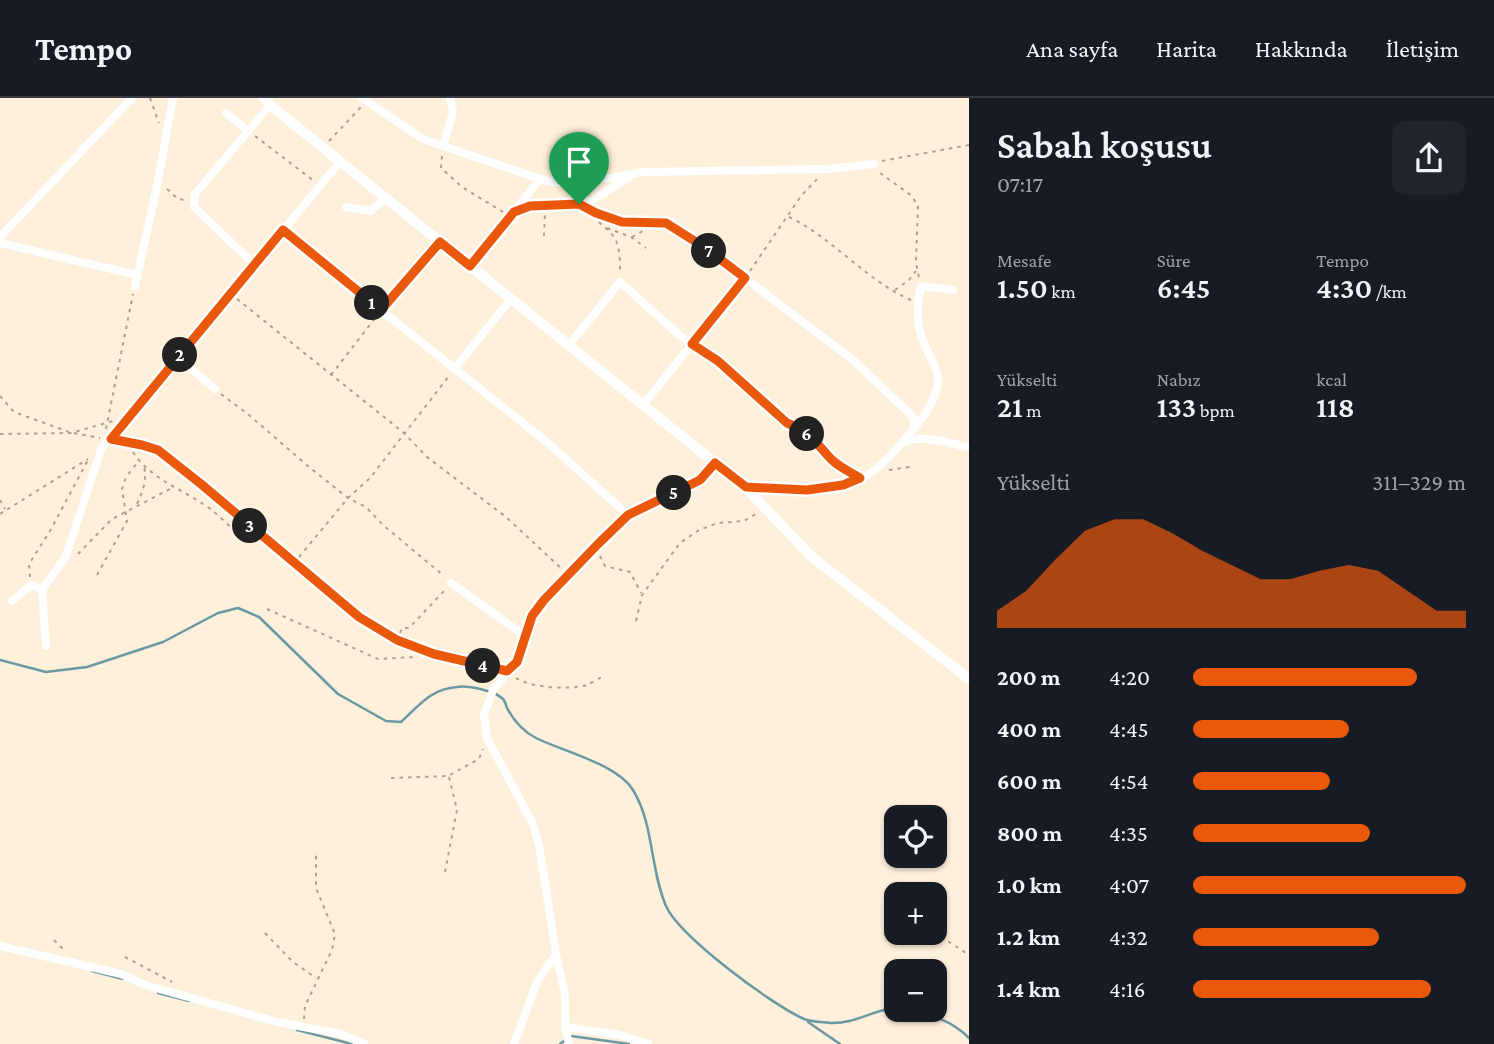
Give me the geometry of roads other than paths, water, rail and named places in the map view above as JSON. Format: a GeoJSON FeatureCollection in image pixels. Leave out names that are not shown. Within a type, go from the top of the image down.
{"type":"FeatureCollection","features":[{"type":"Feature","properties":{"kind":"street"},"geometry":{"type":"LineString","coordinates":[[0,237],[132,98]]}},
{"type":"Feature","properties":{"kind":"street"},"geometry":{"type":"LineString","coordinates":[[135,286],[173,98]]}},
{"type":"Feature","properties":{"kind":"street"},"geometry":{"type":"LineString","coordinates":[[443,146],[453,112],[450,98]]}},
{"type":"Feature","properties":{"kind":"street"},"geometry":{"type":"LineString","coordinates":[[365,99],[422,139],[540,179],[564,184],[585,178],[611,178],[634,174],[827,169],[874,164]]}},
{"type":"Feature","properties":{"kind":"street"},"geometry":{"type":"LineString","coordinates":[[255,265],[194,207],[194,202],[195,194],[248,131],[267,102],[746,487],[812,557],[969,679]]}},
{"type":"Feature","properties":{"kind":"street"},"geometry":{"type":"LineString","coordinates":[[226,113],[248,131]]}},
{"type":"Feature","properties":{"kind":"street"},"geometry":{"type":"LineString","coordinates":[[46,646],[42,590],[66,556],[102,447],[340,162]]}},
{"type":"Feature","properties":{"kind":"street"},"geometry":{"type":"LineString","coordinates":[[512,214],[530,206],[591,201],[634,174]]}},
{"type":"Feature","properties":{"kind":"street"},"geometry":{"type":"LineString","coordinates":[[470,266],[540,179]]}},
{"type":"Feature","properties":{"kind":"street"},"geometry":{"type":"LineString","coordinates":[[346,207],[371,211],[385,198]]}},
{"type":"Feature","properties":{"kind":"street"},"geometry":{"type":"LineString","coordinates":[[440,242],[381,310],[548,443],[628,515]]}},
{"type":"Feature","properties":{"kind":"street"},"geometry":{"type":"LineString","coordinates":[[0,243],[137,275]]}},
{"type":"Feature","properties":{"kind":"street"},"geometry":{"type":"LineString","coordinates":[[643,405],[745,278],[853,360],[912,416],[915,427]]}},
{"type":"Feature","properties":{"kind":"street"},"geometry":{"type":"LineString","coordinates":[[569,345],[620,282],[692,344],[718,361],[787,423],[800,428],[818,442],[830,458],[860,478]]}},
{"type":"Feature","properties":{"kind":"street"},"geometry":{"type":"LineString","coordinates":[[746,487],[807,490],[843,485],[867,475],[915,427],[927,411],[935,392],[938,377],[923,342],[918,321],[917,302],[921,286],[953,290]]}},
{"type":"Feature","properties":{"kind":"street"},"geometry":{"type":"LineString","coordinates":[[454,369],[511,299]]}},
{"type":"Feature","properties":{"kind":"street"},"geometry":{"type":"LineString","coordinates":[[178,358],[215,389]]}},
{"type":"Feature","properties":{"kind":"street"},"geometry":{"type":"LineString","coordinates":[[900,443],[923,438],[969,447]]}},
{"type":"Feature","properties":{"kind":"street"},"geometry":{"type":"LineString","coordinates":[[111,439],[158,450],[359,617],[397,640],[434,654],[507,671]]}},
{"type":"Feature","properties":{"kind":"street"},"geometry":{"type":"LineString","coordinates":[[648,1044],[620,1035],[567,1037],[565,995],[539,845],[533,824],[487,738],[484,715],[493,690],[517,662],[532,616],[568,575],[628,515],[700,480],[715,463]]}},
{"type":"Feature","properties":{"kind":"street"},"geometry":{"type":"LineString","coordinates":[[451,583],[525,636]]}},
{"type":"Feature","properties":{"kind":"street"},"geometry":{"type":"LineString","coordinates":[[12,601],[31,585],[42,590]]}},
{"type":"Feature","properties":{"kind":"street"},"geometry":{"type":"LineString","coordinates":[[0,946],[121,974],[145,985],[303,1027],[341,1034],[365,1044]]}},
{"type":"Feature","properties":{"kind":"street"},"geometry":{"type":"LineString","coordinates":[[514,1044],[537,982],[556,954]]}},
{"type":"Feature","properties":{"kind":"waterway"},"geometry":{"type":"LineString","coordinates":[[0,660],[46,672],[87,667],[163,642],[218,613],[238,608],[259,617],[338,694],[386,721],[401,722],[426,699],[448,688],[468,687],[494,693],[503,699],[516,721],[531,735],[615,773],[633,790],[645,817],[666,906],[674,919],[707,951],[771,1000],[804,1019],[839,1023],[884,1010]]}},
{"type":"Feature","properties":{"kind":"waterway"},"geometry":{"type":"LineString","coordinates":[[92,971],[123,979]]}},
{"type":"Feature","properties":{"kind":"waterway"},"geometry":{"type":"LineString","coordinates":[[158,993],[189,1001]]}},
{"type":"Feature","properties":{"kind":"waterway"},"geometry":{"type":"LineString","coordinates":[[808,1022],[840,1044]]}},
{"type":"Feature","properties":{"kind":"waterway"},"geometry":{"type":"LineString","coordinates":[[946,1022],[969,1038]]}},
{"type":"Feature","properties":{"kind":"waterway"},"geometry":{"type":"LineString","coordinates":[[297,1030],[352,1044]]}},
{"type":"Feature","properties":{"kind":"waterway"},"geometry":{"type":"LineString","coordinates":[[560,1044],[571,1036],[629,1044]]}}]}
